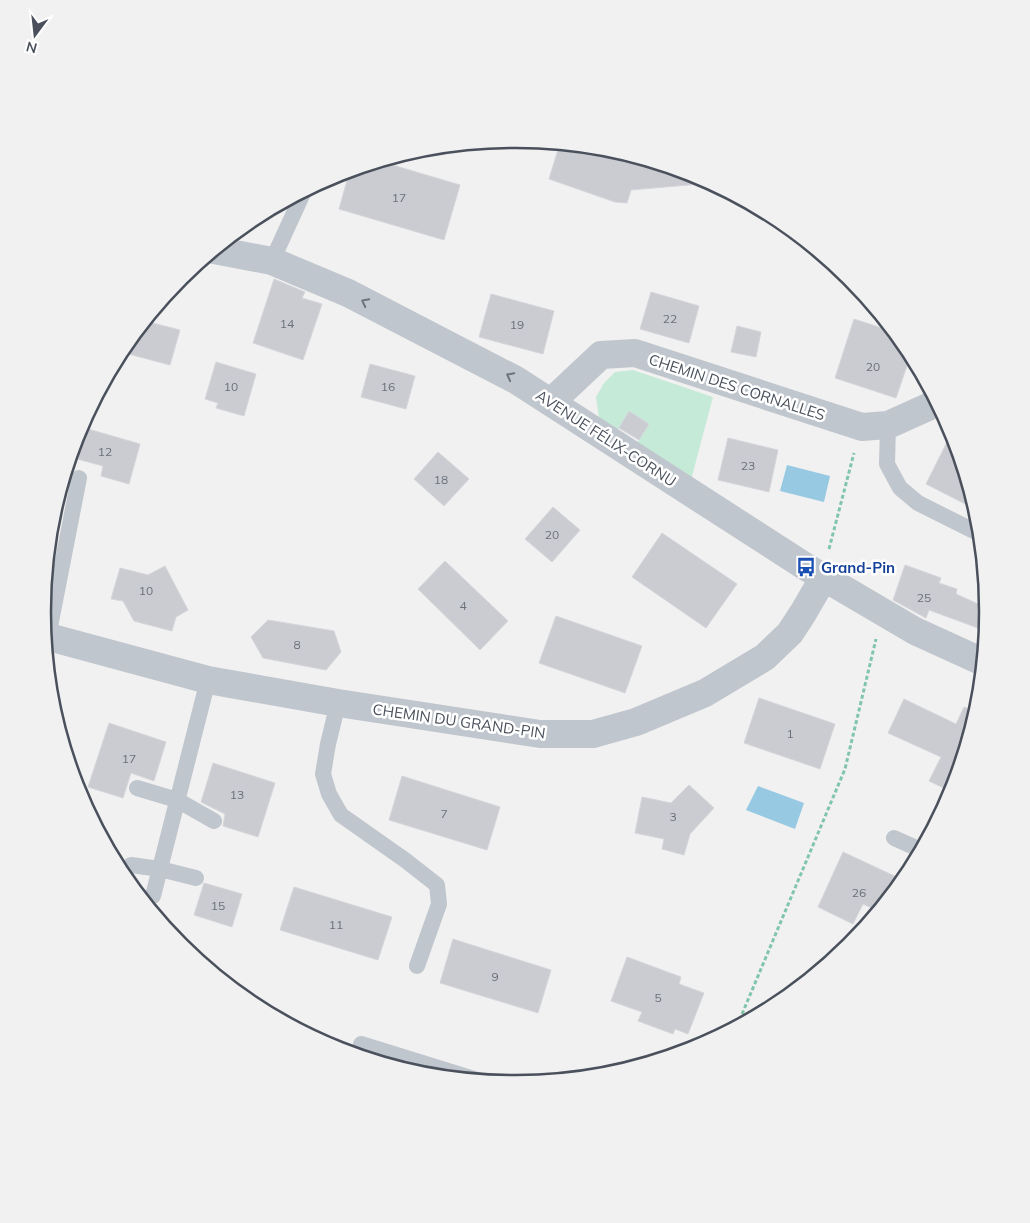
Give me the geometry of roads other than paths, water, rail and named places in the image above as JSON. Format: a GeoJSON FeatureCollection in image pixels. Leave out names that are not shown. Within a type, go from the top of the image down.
{"type":"FeatureCollection","features":[{"type":"Feature","properties":{"kind":"street","name":"AVENUE FÉLIX-CORNU"},"geometry":{"type":"LineString","coordinates":[[223,252],[272,261],[348,293],[516,380],[619,448],[826,566],[915,631],[976,659]]}},
{"type":"Feature","properties":{"kind":"street","name":"CHEMIN DES CORNALLES"},"geometry":{"type":"LineString","coordinates":[[551,402],[601,355],[635,353],[862,427],[888,425],[931,405]]}},
{"type":"Feature","properties":{"kind":"street","name":"CHEMIN DU GRAND-PIN"},"geometry":{"type":"LineString","coordinates":[[52,638],[208,680],[338,703],[540,734],[593,734],[636,722],[705,693],[765,658],[790,633],[803,613],[826,566]]}},
{"type":"Feature","properties":{"kind":"lane"},"geometry":{"type":"LineString","coordinates":[[272,261],[299,202]]}},
{"type":"Feature","properties":{"kind":"lane"},"geometry":{"type":"LineString","coordinates":[[888,425],[887,464],[900,488],[918,503],[971,530]]}},
{"type":"Feature","properties":{"kind":"lane"},"geometry":{"type":"LineString","coordinates":[[51,612],[79,478]]}},
{"type":"Feature","properties":{"kind":"lane"},"geometry":{"type":"LineString","coordinates":[[154,896],[208,680]]}},
{"type":"Feature","properties":{"kind":"lane"},"geometry":{"type":"LineString","coordinates":[[338,703],[323,774],[329,794],[341,815],[437,885],[439,904],[417,966]]}},
{"type":"Feature","properties":{"kind":"lane"},"geometry":{"type":"LineString","coordinates":[[137,788],[177,800],[214,821]]}},
{"type":"Feature","properties":{"kind":"lane"},"geometry":{"type":"LineString","coordinates":[[894,838],[914,847]]}},
{"type":"Feature","properties":{"kind":"lane"},"geometry":{"type":"LineString","coordinates":[[131,865],[160,869],[196,878]]}},
{"type":"Feature","properties":{"kind":"lane"},"geometry":{"type":"LineString","coordinates":[[361,1044],[440,1069]]}},
{"type":"Feature","properties":{"kind":"water"},"geometry":{"type":"Polygon","coordinates":[[[787,465],[830,476],[824,502],[780,491],[787,465]]]}},
{"type":"Feature","properties":{"kind":"water"},"geometry":{"type":"Polygon","coordinates":[[[758,786],[804,803],[795,829],[746,810],[758,786]]]}},
{"type":"Feature","properties":{"kind":"place","name":"Grand-Pin"},"geometry":{"type":"Point","coordinates":[806,567]}}]}
